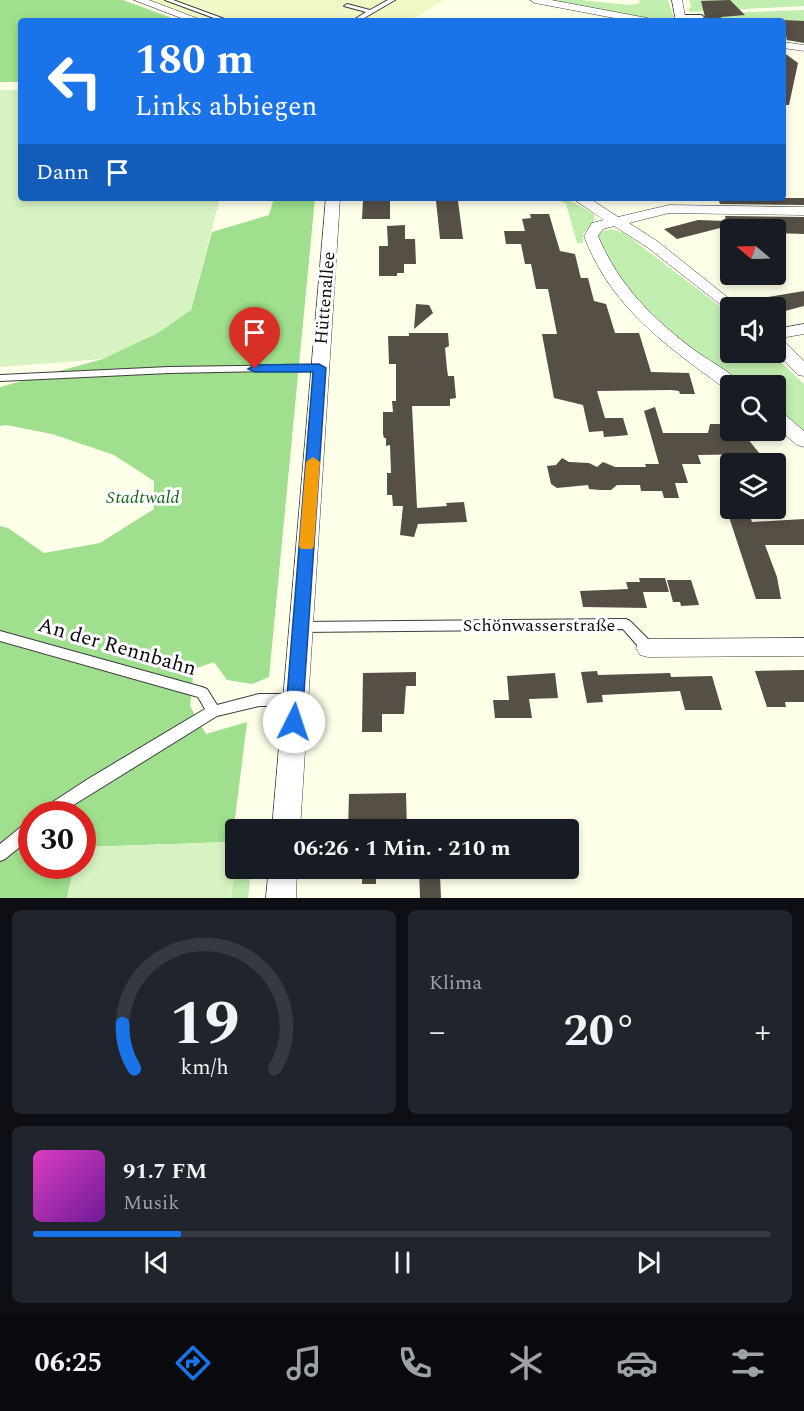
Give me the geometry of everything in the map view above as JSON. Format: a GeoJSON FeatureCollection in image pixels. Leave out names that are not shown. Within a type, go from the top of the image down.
{"type":"FeatureCollection","features":[{"type":"Feature","properties":{"kind":"street"},"geometry":{"type":"LineString","coordinates":[[139,0],[190,18]]}},
{"type":"Feature","properties":{"kind":"street"},"geometry":{"type":"LineString","coordinates":[[535,0],[631,18]]}},
{"type":"Feature","properties":{"kind":"street"},"geometry":{"type":"LineString","coordinates":[[677,0],[681,18]]}},
{"type":"Feature","properties":{"kind":"street"},"geometry":{"type":"LineString","coordinates":[[786,45],[804,48]]}},
{"type":"Feature","properties":{"kind":"street","name":"Hüttenallee"},"geometry":{"type":"LineString","coordinates":[[287,819],[333,201]]}},
{"type":"Feature","properties":{"kind":"street"},"geometry":{"type":"LineString","coordinates":[[584,201],[652,244],[720,298]]}},
{"type":"Feature","properties":{"kind":"street"},"geometry":{"type":"LineString","coordinates":[[720,376],[661,331],[629,300],[609,272],[591,236],[597,226],[669,209],[804,211]]}},
{"type":"Feature","properties":{"kind":"street"},"geometry":{"type":"LineString","coordinates":[[786,332],[804,329]]}},
{"type":"Feature","properties":{"kind":"street"},"geometry":{"type":"LineString","coordinates":[[786,352],[804,371]]}},
{"type":"Feature","properties":{"kind":"street"},"geometry":{"type":"LineString","coordinates":[[786,426],[804,441]]}},
{"type":"Feature","properties":{"kind":"street","name":"Schönwasserstraße"},"geometry":{"type":"LineString","coordinates":[[648,648],[804,647]]}},
{"type":"Feature","properties":{"kind":"street"},"geometry":{"type":"LineString","coordinates":[[281,898],[282,879]]}},
{"type":"Feature","properties":{"kind":"lane"},"geometry":{"type":"LineString","coordinates":[[168,0],[219,18]]}},
{"type":"Feature","properties":{"kind":"lane"},"geometry":{"type":"LineString","coordinates":[[360,18],[392,0]]}},
{"type":"Feature","properties":{"kind":"lane"},"geometry":{"type":"LineString","coordinates":[[347,6],[371,12]]}},
{"type":"Feature","properties":{"kind":"lane"},"geometry":{"type":"LineString","coordinates":[[681,18],[701,16]]}},
{"type":"Feature","properties":{"kind":"lane"},"geometry":{"type":"LineString","coordinates":[[0,378],[169,370],[319,368]]}},
{"type":"Feature","properties":{"kind":"lane","name":"Schönwasserstraße"},"geometry":{"type":"LineString","coordinates":[[301,627],[626,624],[648,648]]}},
{"type":"Feature","properties":{"kind":"lane","name":"An der Rennbahn"},"geometry":{"type":"LineString","coordinates":[[0,636],[202,693],[214,711]]}},
{"type":"Feature","properties":{"kind":"lane"},"geometry":{"type":"LineString","coordinates":[[67,801],[214,711],[259,700],[295,700]]}},
{"type":"Feature","properties":{"kind":"lane"},"geometry":{"type":"LineString","coordinates":[[0,854],[18,839]]}},
{"type":"Feature","properties":{"kind":"green space"},"geometry":{"type":"Polygon","coordinates":[[[0,0],[123,0],[172,18],[18,18],[18,82],[0,82],[0,0]]]}},
{"type":"Feature","properties":{"kind":"green space"},"geometry":{"type":"Polygon","coordinates":[[[143,0],[445,0],[414,18],[194,18],[143,0]]]}},
{"type":"Feature","properties":{"kind":"green space"},"geometry":{"type":"Polygon","coordinates":[[[548,0],[581,0],[629,5],[640,3],[639,0],[668,0],[674,18],[643,18],[548,0]]]}},
{"type":"Feature","properties":{"kind":"green space"},"geometry":{"type":"Polygon","coordinates":[[[689,0],[804,0],[804,6],[691,12],[688,11],[691,6],[689,0]]]}},
{"type":"Feature","properties":{"kind":"green space"},"geometry":{"type":"Polygon","coordinates":[[[804,10],[804,43],[786,40],[786,18],[690,18],[689,14],[804,10]]]}},
{"type":"Feature","properties":{"kind":"green space"},"geometry":{"type":"Polygon","coordinates":[[[0,90],[18,90],[18,201],[219,201],[191,310],[158,333],[103,359],[0,367],[0,90]]]}},
{"type":"Feature","properties":{"kind":"green space","name":"Stadtwald"},"geometry":{"type":"Polygon","coordinates":[[[273,201],[315,201],[269,677],[252,684],[227,680],[214,662],[194,669],[190,706],[206,734],[247,722],[235,819],[225,819],[225,842],[96,847],[96,801],[18,801],[18,879],[71,879],[67,898],[0,898],[0,526],[8,528],[44,553],[100,543],[154,509],[154,481],[114,455],[52,434],[6,425],[0,426],[0,387],[103,359],[191,310],[212,232],[269,215],[273,201]]]}},
{"type":"Feature","properties":{"kind":"green space"},"geometry":{"type":"Polygon","coordinates":[[[560,201],[570,201],[594,214],[594,221],[583,234],[583,243],[577,243],[566,204],[560,201]]]}},
{"type":"Feature","properties":{"kind":"green space"},"geometry":{"type":"Polygon","coordinates":[[[611,229],[624,233],[720,306],[720,363],[782,363],[804,384],[804,435],[786,421],[786,375],[727,375],[680,340],[644,310],[621,280],[597,237],[600,232],[611,229]]]}},
{"type":"Feature","properties":{"kind":"green space"},"geometry":{"type":"Polygon","coordinates":[[[225,842],[225,879],[232,879],[231,898],[67,898],[71,879],[96,879],[96,847],[225,842]]]}},
{"type":"Feature","properties":{"kind":"green space"},"geometry":{"type":"Polygon","coordinates":[[[233,879],[250,879],[248,898],[231,898],[233,879]]]}},
{"type":"Feature","properties":{"kind":"building"},"geometry":{"type":"Polygon","coordinates":[[[730,0],[745,15],[705,18],[701,1],[730,0]]]}},
{"type":"Feature","properties":{"kind":"building"},"geometry":{"type":"Polygon","coordinates":[[[786,20],[804,21],[804,43],[787,40],[786,20]]]}},
{"type":"Feature","properties":{"kind":"building"},"geometry":{"type":"Polygon","coordinates":[[[786,54],[798,63],[789,105],[786,105],[786,54]]]}},
{"type":"Feature","properties":{"kind":"building"},"geometry":{"type":"Polygon","coordinates":[[[786,198],[804,198],[804,205],[720,204],[719,201],[786,201],[786,198]]]}},
{"type":"Feature","properties":{"kind":"building"},"geometry":{"type":"Polygon","coordinates":[[[363,201],[390,201],[390,219],[362,219],[363,201]]]}},
{"type":"Feature","properties":{"kind":"building"},"geometry":{"type":"Polygon","coordinates":[[[436,201],[458,201],[463,239],[440,239],[436,201]]]}},
{"type":"Feature","properties":{"kind":"building"},"geometry":{"type":"Polygon","coordinates":[[[530,214],[549,214],[560,251],[575,254],[581,278],[588,278],[594,301],[606,304],[615,333],[639,333],[651,372],[689,373],[695,394],[680,394],[679,391],[671,390],[597,391],[605,418],[623,418],[628,435],[604,437],[603,431],[589,432],[583,405],[554,398],[542,334],[557,334],[548,289],[536,289],[531,264],[525,264],[521,244],[506,244],[504,231],[525,231],[522,219],[531,218],[530,214]]]}},
{"type":"Feature","properties":{"kind":"building"},"geometry":{"type":"Polygon","coordinates":[[[725,216],[804,217],[804,234],[786,233],[786,219],[726,219],[725,216]]]}},
{"type":"Feature","properties":{"kind":"building"},"geometry":{"type":"Polygon","coordinates":[[[698,220],[720,221],[720,228],[677,239],[664,229],[698,220]]]}},
{"type":"Feature","properties":{"kind":"building"},"geometry":{"type":"Polygon","coordinates":[[[405,225],[405,239],[415,239],[416,264],[404,264],[404,273],[397,273],[397,276],[379,276],[379,246],[388,246],[387,226],[405,225]]]}},
{"type":"Feature","properties":{"kind":"building"},"geometry":{"type":"Polygon","coordinates":[[[804,291],[804,306],[786,311],[786,297],[768,297],[804,291]]]}},
{"type":"Feature","properties":{"kind":"building"},"geometry":{"type":"Polygon","coordinates":[[[416,304],[429,305],[433,313],[414,329],[416,304]]]}},
{"type":"Feature","properties":{"kind":"building"},"geometry":{"type":"Polygon","coordinates":[[[409,333],[448,333],[449,346],[445,348],[447,369],[448,376],[454,376],[456,398],[450,399],[450,406],[412,406],[417,508],[447,506],[446,503],[464,502],[467,522],[418,524],[414,537],[400,535],[403,506],[393,506],[392,495],[387,495],[387,473],[391,473],[390,445],[386,446],[386,438],[383,434],[383,412],[393,412],[392,401],[396,401],[396,364],[389,364],[388,336],[409,336],[409,333]]]}},
{"type":"Feature","properties":{"kind":"building"},"geometry":{"type":"Polygon","coordinates":[[[246,336],[270,336],[268,353],[244,353],[246,336]]]}},
{"type":"Feature","properties":{"kind":"building"},"geometry":{"type":"Polygon","coordinates":[[[655,407],[663,433],[708,433],[710,424],[720,424],[720,441],[749,441],[759,453],[698,455],[701,464],[682,464],[688,483],[675,483],[679,498],[664,498],[662,491],[641,491],[640,485],[617,485],[611,490],[600,490],[589,489],[588,485],[557,488],[551,484],[547,466],[556,465],[562,458],[569,462],[589,463],[597,467],[603,462],[615,467],[646,467],[645,464],[659,464],[644,411],[655,407]]]}},
{"type":"Feature","properties":{"kind":"building"},"geometry":{"type":"Polygon","coordinates":[[[730,519],[751,519],[752,522],[804,519],[804,545],[765,545],[777,577],[781,599],[756,599],[730,519]]]}},
{"type":"Feature","properties":{"kind":"building"},"geometry":{"type":"Polygon","coordinates":[[[639,578],[665,578],[669,592],[643,592],[647,608],[583,607],[580,591],[628,589],[626,582],[640,582],[639,578]]]}},
{"type":"Feature","properties":{"kind":"building"},"geometry":{"type":"Polygon","coordinates":[[[667,580],[691,580],[699,605],[681,606],[680,602],[673,602],[667,580]]]}},
{"type":"Feature","properties":{"kind":"building"},"geometry":{"type":"Polygon","coordinates":[[[804,670],[804,702],[785,702],[786,707],[767,707],[755,671],[804,670]]]}},
{"type":"Feature","properties":{"kind":"building"},"geometry":{"type":"Polygon","coordinates":[[[597,671],[598,675],[670,673],[671,677],[712,676],[722,710],[685,710],[680,691],[602,695],[603,702],[587,703],[581,672],[597,671]]]}},
{"type":"Feature","properties":{"kind":"building"},"geometry":{"type":"Polygon","coordinates":[[[416,672],[416,686],[406,686],[404,714],[382,714],[382,732],[362,732],[363,673],[416,672]]]}},
{"type":"Feature","properties":{"kind":"building"},"geometry":{"type":"Polygon","coordinates":[[[555,673],[558,698],[529,699],[532,718],[495,718],[493,700],[509,700],[507,676],[555,673]]]}},
{"type":"Feature","properties":{"kind":"building"},"geometry":{"type":"Polygon","coordinates":[[[406,793],[407,819],[348,819],[349,794],[406,793]]]}},
{"type":"Feature","properties":{"kind":"building"},"geometry":{"type":"Polygon","coordinates":[[[362,879],[376,879],[376,884],[362,884],[362,879]]]}},
{"type":"Feature","properties":{"kind":"building"},"geometry":{"type":"Polygon","coordinates":[[[419,879],[440,879],[441,898],[420,898],[419,879]]]}},
{"type":"Feature","properties":{"kind":"slow traffic"},"geometry":{"type":"LineString","coordinates":[[307,546],[313,462]]}},
{"type":"Feature","properties":{"kind":"route"},"geometry":{"type":"LineString","coordinates":[[255,369],[319,368],[294,722]]}}]}
